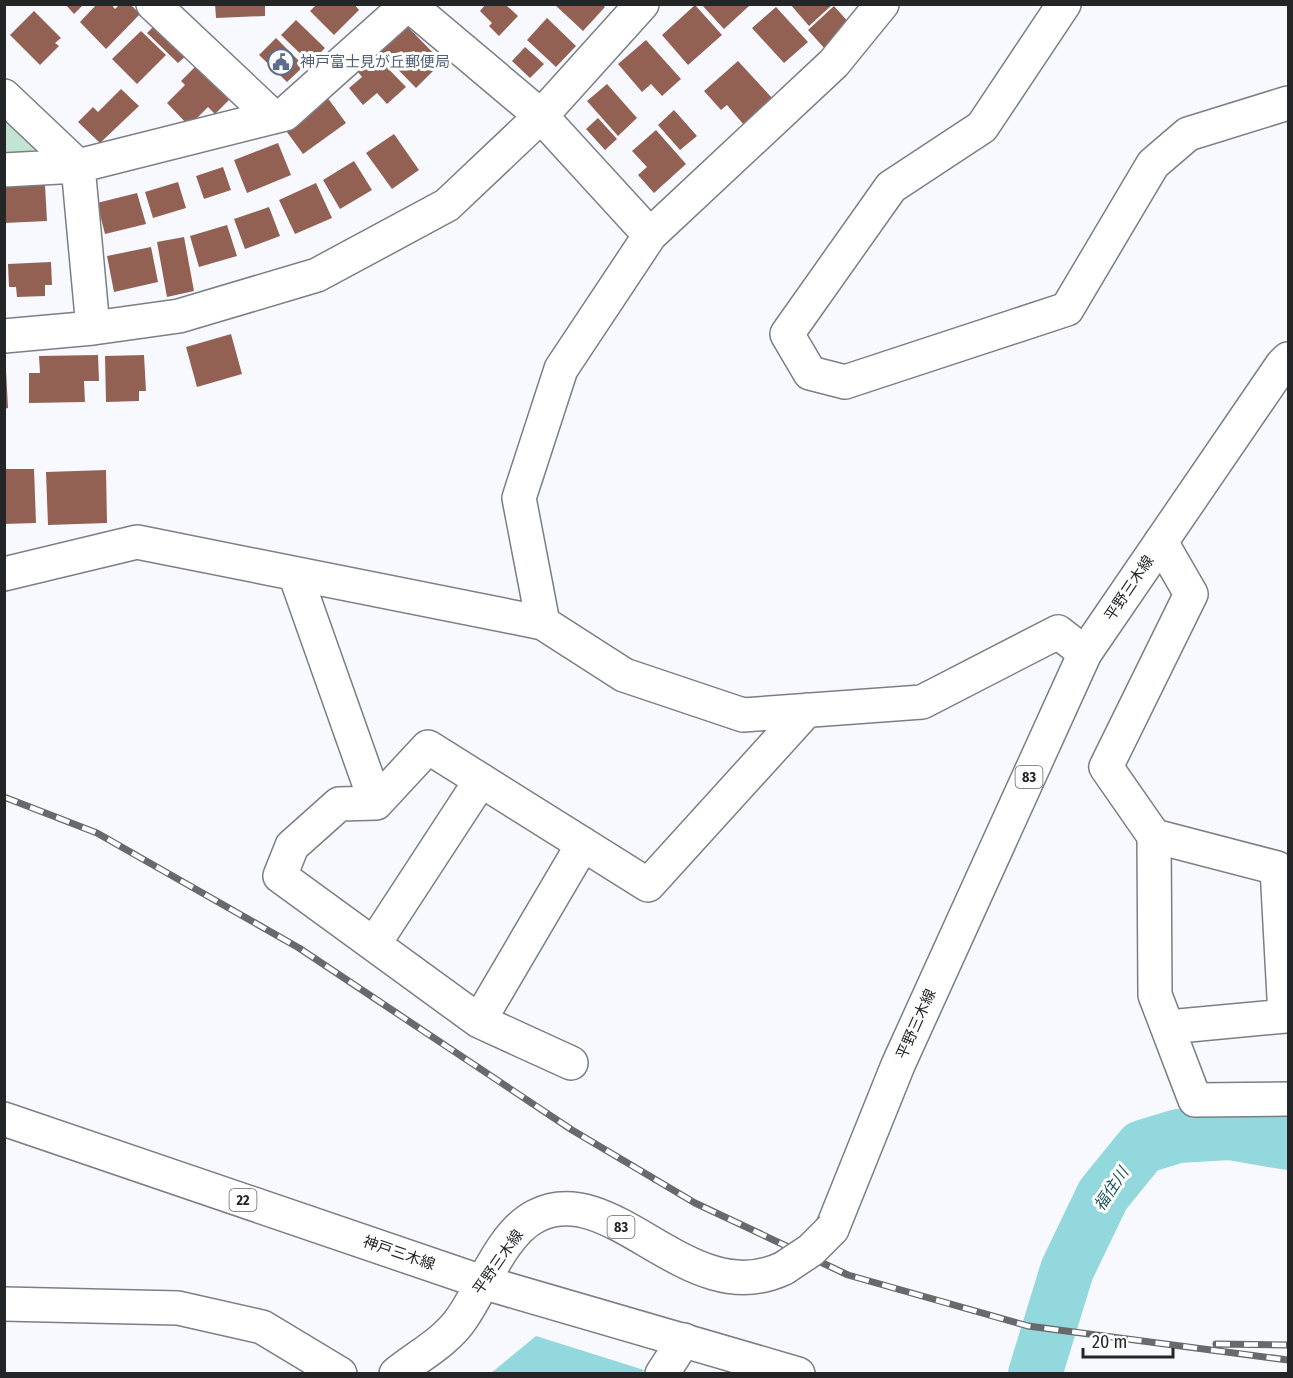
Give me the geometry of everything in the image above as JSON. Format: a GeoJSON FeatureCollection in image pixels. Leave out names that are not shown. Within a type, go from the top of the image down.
{"type":"FeatureCollection","features":[{"type":"Feature","properties":{"kind":"street"},"geometry":{"type":"LineString","coordinates":[[153,4],[273,117]]}},
{"type":"Feature","properties":{"kind":"street"},"geometry":{"type":"LineString","coordinates":[[4,170],[78,166],[285,114],[408,4],[541,116],[650,236]]}},
{"type":"Feature","properties":{"kind":"street"},"geometry":{"type":"LineString","coordinates":[[4,336],[93,328],[179,315],[317,275],[447,205],[541,116],[642,4]]}},
{"type":"Feature","properties":{"kind":"street"},"geometry":{"type":"LineString","coordinates":[[543,623],[519,498],[561,369],[650,236],[834,63],[882,4]]}},
{"type":"Feature","properties":{"kind":"street"},"geometry":{"type":"LineString","coordinates":[[1064,4],[982,127],[891,187],[787,334],[810,373],[845,382],[1067,309],[1153,164],[1188,134],[1288,104]]}},
{"type":"Feature","properties":{"kind":"street"},"geometry":{"type":"LineString","coordinates":[[4,96],[78,166],[93,328]]}},
{"type":"Feature","properties":{"kind":"street","name":"平野三木線"},"geometry":{"type":"LineString","coordinates":[[399,1372],[441,1341],[462,1319],[482,1282],[513,1236],[533,1217],[554,1207],[576,1207],[603,1217],[706,1272],[732,1278],[768,1276],[811,1250],[832,1229],[898,1065],[1085,653],[1288,359]]}},
{"type":"Feature","properties":{"kind":"street"},"geometry":{"type":"LineString","coordinates":[[4,574],[137,542],[543,623],[624,675],[743,715],[922,702],[1058,632],[1085,653]]}},
{"type":"Feature","properties":{"kind":"street"},"geometry":{"type":"LineString","coordinates":[[1161,542],[1191,594],[1106,767],[1154,836],[1155,995],[1195,1100],[1288,1099]]}},
{"type":"Feature","properties":{"kind":"street"},"geometry":{"type":"LineString","coordinates":[[295,573],[376,803]]}},
{"type":"Feature","properties":{"kind":"street"},"geometry":{"type":"LineString","coordinates":[[571,1063],[479,1021],[280,876],[292,846],[339,804],[376,803],[428,747],[648,885],[807,710]]}},
{"type":"Feature","properties":{"kind":"street"},"geometry":{"type":"LineString","coordinates":[[374,944],[481,780]]}},
{"type":"Feature","properties":{"kind":"street"},"geometry":{"type":"LineString","coordinates":[[1154,836],[1277,868],[1285,1016],[1168,1027]]}},
{"type":"Feature","properties":{"kind":"street"},"geometry":{"type":"LineString","coordinates":[[479,1021],[583,844]]}},
{"type":"Feature","properties":{"kind":"street","name":"神戸三木線"},"geometry":{"type":"LineString","coordinates":[[4,1119],[482,1282],[798,1374]]}},
{"type":"Feature","properties":{"kind":"street"},"geometry":{"type":"LineString","coordinates":[[4,1304],[178,1308],[262,1327],[340,1374]]}},
{"type":"Feature","properties":{"kind":"street"},"geometry":{"type":"LineString","coordinates":[[662,1374],[684,1340]]}},
{"type":"Feature","properties":{"kind":"green space"},"geometry":{"type":"Polygon","coordinates":[[[5,96],[78,166],[5,170],[5,96]]]}},
{"type":"Feature","properties":{"kind":"water"},"geometry":{"type":"Polygon","coordinates":[[[536,1336],[644,1370],[641,1374],[491,1373],[536,1336]]]}},
{"type":"Feature","properties":{"kind":"building"},"geometry":{"type":"Polygon","coordinates":[[[65,4],[84,4],[74,14],[65,4]]]}},
{"type":"Feature","properties":{"kind":"building"},"geometry":{"type":"Polygon","coordinates":[[[97,4],[111,4],[115,9],[120,4],[130,4],[140,14],[106,49],[80,22],[97,4]]]}},
{"type":"Feature","properties":{"kind":"building"},"geometry":{"type":"Polygon","coordinates":[[[215,4],[265,4],[265,16],[216,18],[215,4]]]}},
{"type":"Feature","properties":{"kind":"building"},"geometry":{"type":"Polygon","coordinates":[[[317,4],[354,4],[359,10],[334,35],[310,11],[317,4]]]}},
{"type":"Feature","properties":{"kind":"building"},"geometry":{"type":"Polygon","coordinates":[[[554,4],[602,4],[605,7],[583,31],[554,4]]]}},
{"type":"Feature","properties":{"kind":"building"},"geometry":{"type":"Polygon","coordinates":[[[701,4],[748,4],[749,6],[724,29],[701,4]]]}},
{"type":"Feature","properties":{"kind":"building"},"geometry":{"type":"Polygon","coordinates":[[[790,4],[833,4],[809,26],[790,4]]]}},
{"type":"Feature","properties":{"kind":"building"},"geometry":{"type":"Polygon","coordinates":[[[485,5],[506,5],[518,16],[499,36],[489,26],[492,23],[480,11],[485,5]]]}},
{"type":"Feature","properties":{"kind":"building"},"geometry":{"type":"Polygon","coordinates":[[[695,5],[722,35],[688,65],[662,35],[695,5]]]}},
{"type":"Feature","properties":{"kind":"building"},"geometry":{"type":"Polygon","coordinates":[[[834,6],[851,25],[825,49],[808,30],[834,6]]]}},
{"type":"Feature","properties":{"kind":"building"},"geometry":{"type":"Polygon","coordinates":[[[776,7],[808,42],[784,63],[752,28],[776,7]]]}},
{"type":"Feature","properties":{"kind":"building"},"geometry":{"type":"Polygon","coordinates":[[[34,11],[61,38],[55,43],[59,46],[40,65],[10,35],[34,11]]]}},
{"type":"Feature","properties":{"kind":"building"},"geometry":{"type":"Polygon","coordinates":[[[547,18],[576,46],[556,67],[527,40],[547,18]]]}},
{"type":"Feature","properties":{"kind":"building"},"geometry":{"type":"Polygon","coordinates":[[[296,20],[325,48],[310,63],[281,35],[296,20]]]}},
{"type":"Feature","properties":{"kind":"building"},"geometry":{"type":"Polygon","coordinates":[[[159,21],[190,52],[178,63],[147,33],[159,21]]]}},
{"type":"Feature","properties":{"kind":"building"},"geometry":{"type":"Polygon","coordinates":[[[404,23],[442,62],[416,88],[377,48],[404,23]]]}},
{"type":"Feature","properties":{"kind":"building"},"geometry":{"type":"Polygon","coordinates":[[[141,31],[166,55],[137,84],[112,59],[141,31]]]}},
{"type":"Feature","properties":{"kind":"building"},"geometry":{"type":"Polygon","coordinates":[[[276,38],[304,66],[287,82],[259,55],[276,38]]]}},
{"type":"Feature","properties":{"kind":"building"},"geometry":{"type":"Polygon","coordinates":[[[646,40],[681,79],[662,96],[651,84],[642,92],[618,64],[646,40]]]}},
{"type":"Feature","properties":{"kind":"building"},"geometry":{"type":"Polygon","coordinates":[[[525,47],[544,64],[530,78],[512,61],[525,47]]]}},
{"type":"Feature","properties":{"kind":"building"},"geometry":{"type":"Polygon","coordinates":[[[376,56],[406,87],[387,104],[377,93],[363,105],[349,88],[362,77],[358,72],[376,56]]]}},
{"type":"Feature","properties":{"kind":"building"},"geometry":{"type":"Polygon","coordinates":[[[738,61],[773,99],[744,125],[727,105],[721,110],[704,91],[738,61]]]}},
{"type":"Feature","properties":{"kind":"building"},"geometry":{"type":"Polygon","coordinates":[[[200,62],[233,96],[215,114],[208,107],[189,126],[167,103],[185,85],[181,81],[200,62]]]}},
{"type":"Feature","properties":{"kind":"building"},"geometry":{"type":"Polygon","coordinates":[[[607,84],[637,118],[618,136],[587,101],[607,84]]]}},
{"type":"Feature","properties":{"kind":"building"},"geometry":{"type":"Polygon","coordinates":[[[121,89],[139,106],[100,143],[78,122],[93,107],[98,112],[121,89]]]}},
{"type":"Feature","properties":{"kind":"building"},"geometry":{"type":"Polygon","coordinates":[[[327,97],[346,123],[303,154],[284,128],[327,97]]]}},
{"type":"Feature","properties":{"kind":"building"},"geometry":{"type":"Polygon","coordinates":[[[674,110],[697,136],[680,150],[658,125],[674,110]]]}},
{"type":"Feature","properties":{"kind":"building"},"geometry":{"type":"Polygon","coordinates":[[[598,118],[617,139],[605,150],[586,129],[598,118]]]}},
{"type":"Feature","properties":{"kind":"building"},"geometry":{"type":"Polygon","coordinates":[[[656,130],[686,164],[654,193],[638,175],[647,167],[632,151],[656,130]]]}},
{"type":"Feature","properties":{"kind":"building"},"geometry":{"type":"Polygon","coordinates":[[[394,134],[419,170],[392,189],[366,153],[394,134]]]}},
{"type":"Feature","properties":{"kind":"building"},"geometry":{"type":"Polygon","coordinates":[[[278,143],[291,175],[247,193],[234,160],[278,143]]]}},
{"type":"Feature","properties":{"kind":"building"},"geometry":{"type":"Polygon","coordinates":[[[354,161],[372,190],[340,209],[323,180],[354,161]]]}},
{"type":"Feature","properties":{"kind":"building"},"geometry":{"type":"Polygon","coordinates":[[[223,167],[231,190],[204,199],[196,176],[223,167]]]}},
{"type":"Feature","properties":{"kind":"building"},"geometry":{"type":"Polygon","coordinates":[[[26,180],[26,186],[45,185],[47,221],[4,223],[4,181],[26,180]]]}},
{"type":"Feature","properties":{"kind":"building"},"geometry":{"type":"Polygon","coordinates":[[[178,182],[186,208],[153,218],[145,192],[178,182]]]}},
{"type":"Feature","properties":{"kind":"building"},"geometry":{"type":"Polygon","coordinates":[[[316,183],[332,218],[295,234],[279,200],[316,183]]]}},
{"type":"Feature","properties":{"kind":"building"},"geometry":{"type":"Polygon","coordinates":[[[137,193],[146,224],[105,234],[97,203],[137,193]]]}},
{"type":"Feature","properties":{"kind":"building"},"geometry":{"type":"Polygon","coordinates":[[[269,207],[280,236],[245,249],[234,219],[269,207]]]}},
{"type":"Feature","properties":{"kind":"building"},"geometry":{"type":"Polygon","coordinates":[[[227,225],[237,256],[199,267],[190,236],[227,225]]]}},
{"type":"Feature","properties":{"kind":"building"},"geometry":{"type":"Polygon","coordinates":[[[184,237],[194,291],[167,297],[157,242],[184,237]]]}},
{"type":"Feature","properties":{"kind":"building"},"geometry":{"type":"Polygon","coordinates":[[[151,247],[158,282],[114,292],[107,256],[151,247]]]}},
{"type":"Feature","properties":{"kind":"building"},"geometry":{"type":"Polygon","coordinates":[[[51,262],[52,285],[45,285],[45,296],[17,297],[16,287],[9,287],[8,264],[51,262]]]}},
{"type":"Feature","properties":{"kind":"building"},"geometry":{"type":"Polygon","coordinates":[[[231,334],[242,374],[197,387],[186,347],[231,334]]]}},
{"type":"Feature","properties":{"kind":"building"},"geometry":{"type":"Polygon","coordinates":[[[98,355],[99,381],[84,381],[85,402],[29,403],[29,373],[40,373],[39,356],[98,355]]]}},
{"type":"Feature","properties":{"kind":"building"},"geometry":{"type":"Polygon","coordinates":[[[144,355],[146,391],[139,391],[139,401],[106,402],[105,356],[144,355]]]}},
{"type":"Feature","properties":{"kind":"building"},"geometry":{"type":"Polygon","coordinates":[[[4,370],[6,370],[8,408],[4,409],[4,370]]]}},
{"type":"Feature","properties":{"kind":"building"},"geometry":{"type":"Polygon","coordinates":[[[4,469],[34,469],[36,523],[4,524],[4,469]]]}},
{"type":"Feature","properties":{"kind":"building"},"geometry":{"type":"Polygon","coordinates":[[[106,470],[107,523],[48,525],[46,472],[106,470]]]}},
{"type":"Feature","properties":{"kind":"waterway","name":"福住川"},"geometry":{"type":"LineString","coordinates":[[1035,1374],[1067,1270],[1103,1195],[1142,1147],[1178,1136],[1229,1133],[1288,1143]]}},
{"type":"Feature","properties":{"kind":"railway"},"geometry":{"type":"LineString","coordinates":[[4,797],[97,833],[299,948],[572,1130],[695,1203],[848,1275],[1028,1326],[1288,1360]]}},
{"type":"Feature","properties":{"kind":"railway"},"geometry":{"type":"LineString","coordinates":[[1216,1344],[1288,1345]]}},
{"type":"Feature","properties":{"kind":"place","name":"神戸富士見が丘郵便局"},"geometry":{"type":"Point","coordinates":[281,62]}}]}
